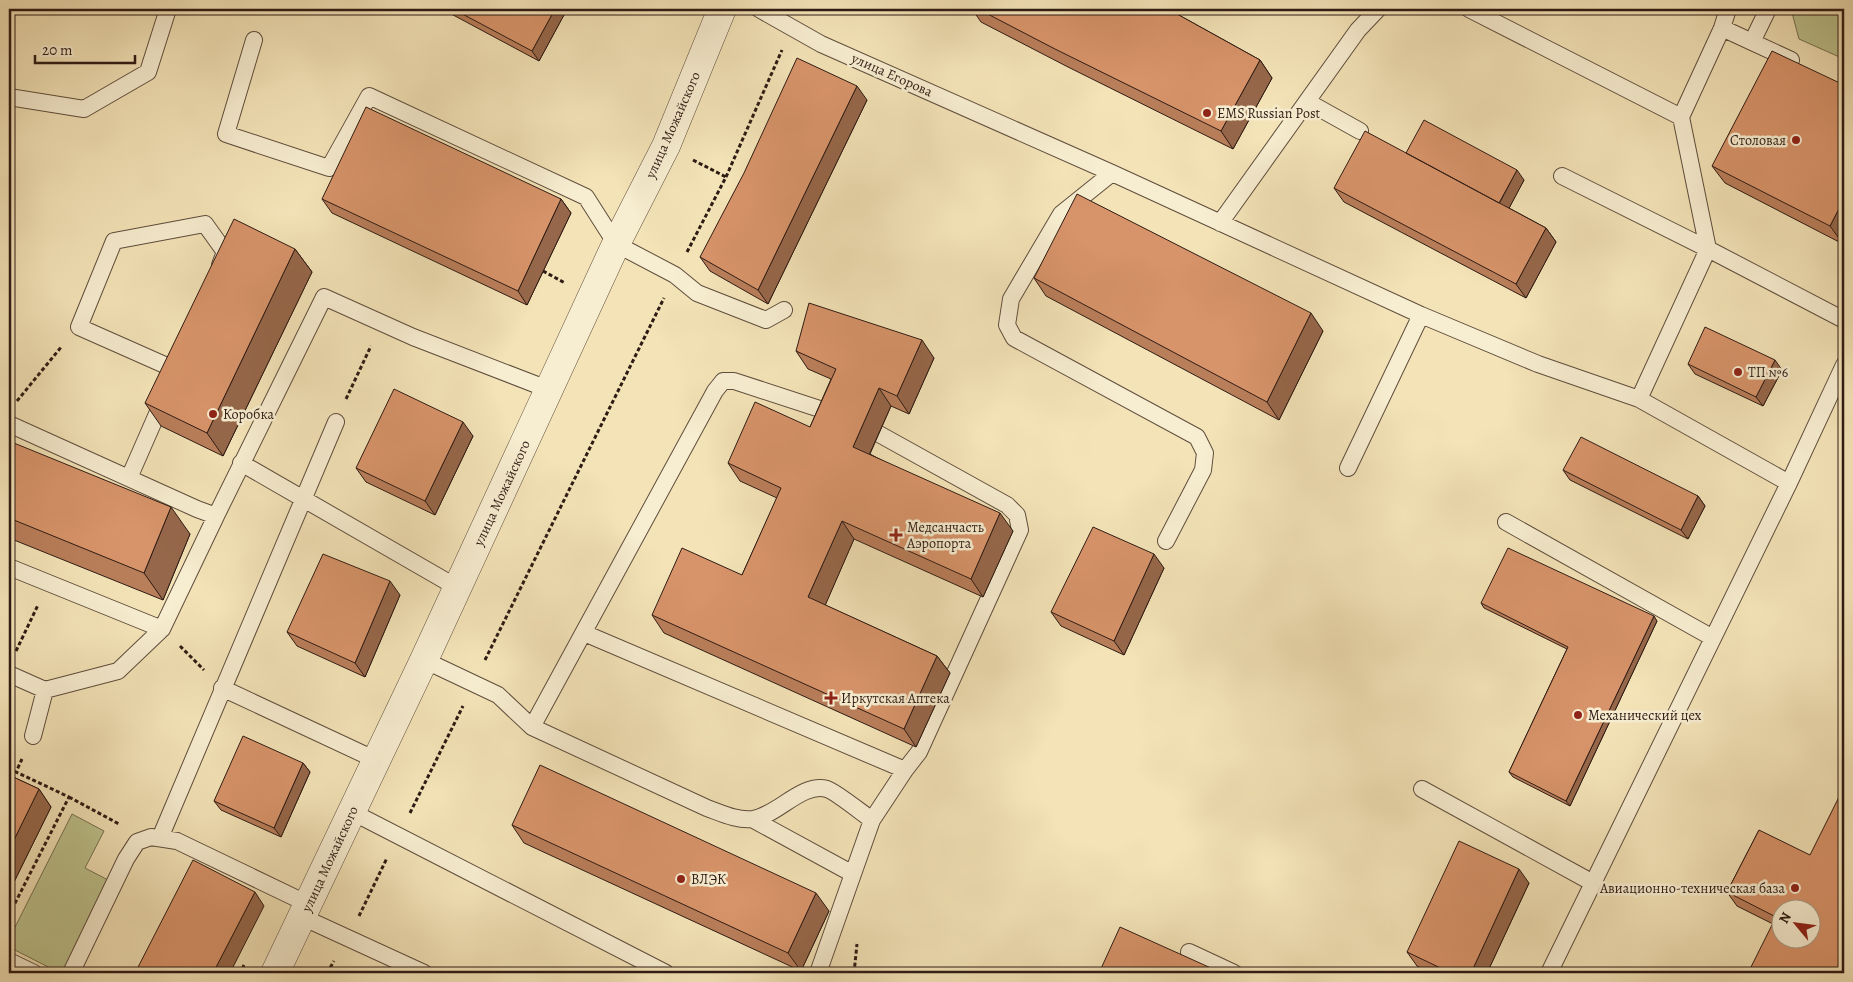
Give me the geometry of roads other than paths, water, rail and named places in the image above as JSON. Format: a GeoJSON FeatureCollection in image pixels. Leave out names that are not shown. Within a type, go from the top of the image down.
{"type":"FeatureCollection","features":[{"type":"Feature","properties":{"kind":"street","name":"улица Можайского"},"geometry":{"type":"LineString","coordinates":[[275,973],[458,588],[616,244],[666,146],[722,9]]}},
{"type":"Feature","properties":{"kind":"lane"},"geometry":{"type":"LineString","coordinates":[[9,97],[84,109],[148,72],[168,9]]}},
{"type":"Feature","properties":{"kind":"lane","name":"улица Егорова"},"geometry":{"type":"LineString","coordinates":[[759,9],[821,44],[1112,173],[1421,316],[1538,364],[1639,399],[1789,483]]}},
{"type":"Feature","properties":{"kind":"lane"},"geometry":{"type":"LineString","coordinates":[[1220,224],[1358,30],[1378,9]]}},
{"type":"Feature","properties":{"kind":"lane"},"geometry":{"type":"LineString","coordinates":[[1469,9],[1681,117]]}},
{"type":"Feature","properties":{"kind":"lane"},"geometry":{"type":"LineString","coordinates":[[1639,399],[1708,249],[1681,117],[1722,28],[1728,9]]}},
{"type":"Feature","properties":{"kind":"lane"},"geometry":{"type":"LineString","coordinates":[[1752,42],[1768,9]]}},
{"type":"Feature","properties":{"kind":"lane"},"geometry":{"type":"LineString","coordinates":[[1722,28],[1802,66]]}},
{"type":"Feature","properties":{"kind":"lane"},"geometry":{"type":"LineString","coordinates":[[254,40],[226,134],[329,168],[369,96],[586,197],[616,244],[675,275],[697,293],[766,320],[784,310]]}},
{"type":"Feature","properties":{"kind":"lane"},"geometry":{"type":"LineString","coordinates":[[1308,102],[1360,131]]}},
{"type":"Feature","properties":{"kind":"lane"},"geometry":{"type":"LineString","coordinates":[[1112,173],[1061,214],[1011,299],[1007,325],[1014,338],[1196,437],[1205,453],[1203,470],[1166,541]]}},
{"type":"Feature","properties":{"kind":"lane"},"geometry":{"type":"LineString","coordinates":[[1562,176],[1844,320]]}},
{"type":"Feature","properties":{"kind":"lane"},"geometry":{"type":"LineString","coordinates":[[176,370],[79,327],[114,241],[205,224],[226,252],[215,278]]}},
{"type":"Feature","properties":{"kind":"lane"},"geometry":{"type":"LineString","coordinates":[[9,674],[45,690],[118,671],[162,629],[324,297],[413,337],[550,390]]}},
{"type":"Feature","properties":{"kind":"lane"},"geometry":{"type":"LineString","coordinates":[[1348,468],[1421,316]]}},
{"type":"Feature","properties":{"kind":"lane"},"geometry":{"type":"LineString","coordinates":[[129,478],[183,354]]}},
{"type":"Feature","properties":{"kind":"lane"},"geometry":{"type":"LineString","coordinates":[[1549,973],[1789,483],[1844,365]]}},
{"type":"Feature","properties":{"kind":"lane"},"geometry":{"type":"LineString","coordinates":[[532,727],[715,391],[723,382],[734,381],[836,414]]}},
{"type":"Feature","properties":{"kind":"lane"},"geometry":{"type":"LineString","coordinates":[[160,838],[302,498],[336,422]]}},
{"type":"Feature","properties":{"kind":"lane"},"geometry":{"type":"LineString","coordinates":[[9,424],[216,516]]}},
{"type":"Feature","properties":{"kind":"lane"},"geometry":{"type":"LineString","coordinates":[[818,973],[872,820],[919,752],[1020,530],[1018,515],[1008,505],[879,434]]}},
{"type":"Feature","properties":{"kind":"lane"},"geometry":{"type":"LineString","coordinates":[[241,464],[458,588]]}},
{"type":"Feature","properties":{"kind":"lane"},"geometry":{"type":"LineString","coordinates":[[1506,522],[1713,638]]}},
{"type":"Feature","properties":{"kind":"lane"},"geometry":{"type":"LineString","coordinates":[[9,567],[162,629]]}},
{"type":"Feature","properties":{"kind":"lane"},"geometry":{"type":"LineString","coordinates":[[584,633],[905,770]]}},
{"type":"Feature","properties":{"kind":"lane"},"geometry":{"type":"LineString","coordinates":[[424,660],[498,695],[532,727],[707,808],[733,817],[752,819],[853,874]]}},
{"type":"Feature","properties":{"kind":"lane"},"geometry":{"type":"LineString","coordinates":[[222,688],[376,760]]}},
{"type":"Feature","properties":{"kind":"lane"},"geometry":{"type":"LineString","coordinates":[[33,736],[45,690]]}},
{"type":"Feature","properties":{"kind":"lane"},"geometry":{"type":"LineString","coordinates":[[752,819],[770,813],[809,789],[827,789],[872,820]]}},
{"type":"Feature","properties":{"kind":"lane"},"geometry":{"type":"LineString","coordinates":[[1422,789],[1593,883]]}},
{"type":"Feature","properties":{"kind":"lane"},"geometry":{"type":"LineString","coordinates":[[352,812],[666,973]]}},
{"type":"Feature","properties":{"kind":"lane"},"geometry":{"type":"LineString","coordinates":[[71,973],[126,859],[137,842],[151,837],[177,841],[305,910],[348,938],[424,973]]}},
{"type":"Feature","properties":{"kind":"lane"},"geometry":{"type":"LineString","coordinates":[[1189,952],[1234,973]]}},
{"type":"Feature","properties":{"kind":"lane"},"geometry":{"type":"LineString","coordinates":[[9,961],[34,973]]}},
{"type":"Feature","properties":{"kind":"place","name":"EMS Russian Рost"},"geometry":{"type":"Point","coordinates":[1207,113]}},
{"type":"Feature","properties":{"kind":"place","name":"Столовая"},"geometry":{"type":"Point","coordinates":[1796,140]}},
{"type":"Feature","properties":{"kind":"place","name":"ТП №6"},"geometry":{"type":"Point","coordinates":[1738,372]}},
{"type":"Feature","properties":{"kind":"place","name":"Коробка"},"geometry":{"type":"Point","coordinates":[213,414]}},
{"type":"Feature","properties":{"kind":"place","name":"Медсанчасть Аэропорта"},"geometry":{"type":"Point","coordinates":[896,535]}},
{"type":"Feature","properties":{"kind":"place","name":"Иркутская Аптека"},"geometry":{"type":"Point","coordinates":[831,698]}},
{"type":"Feature","properties":{"kind":"place","name":"Механический цех"},"geometry":{"type":"Point","coordinates":[1578,715]}},
{"type":"Feature","properties":{"kind":"place","name":"ВЛЭК"},"geometry":{"type":"Point","coordinates":[681,879]}},
{"type":"Feature","properties":{"kind":"place","name":"Авиационно-техническая база"},"geometry":{"type":"Point","coordinates":[1795,888]}}]}
